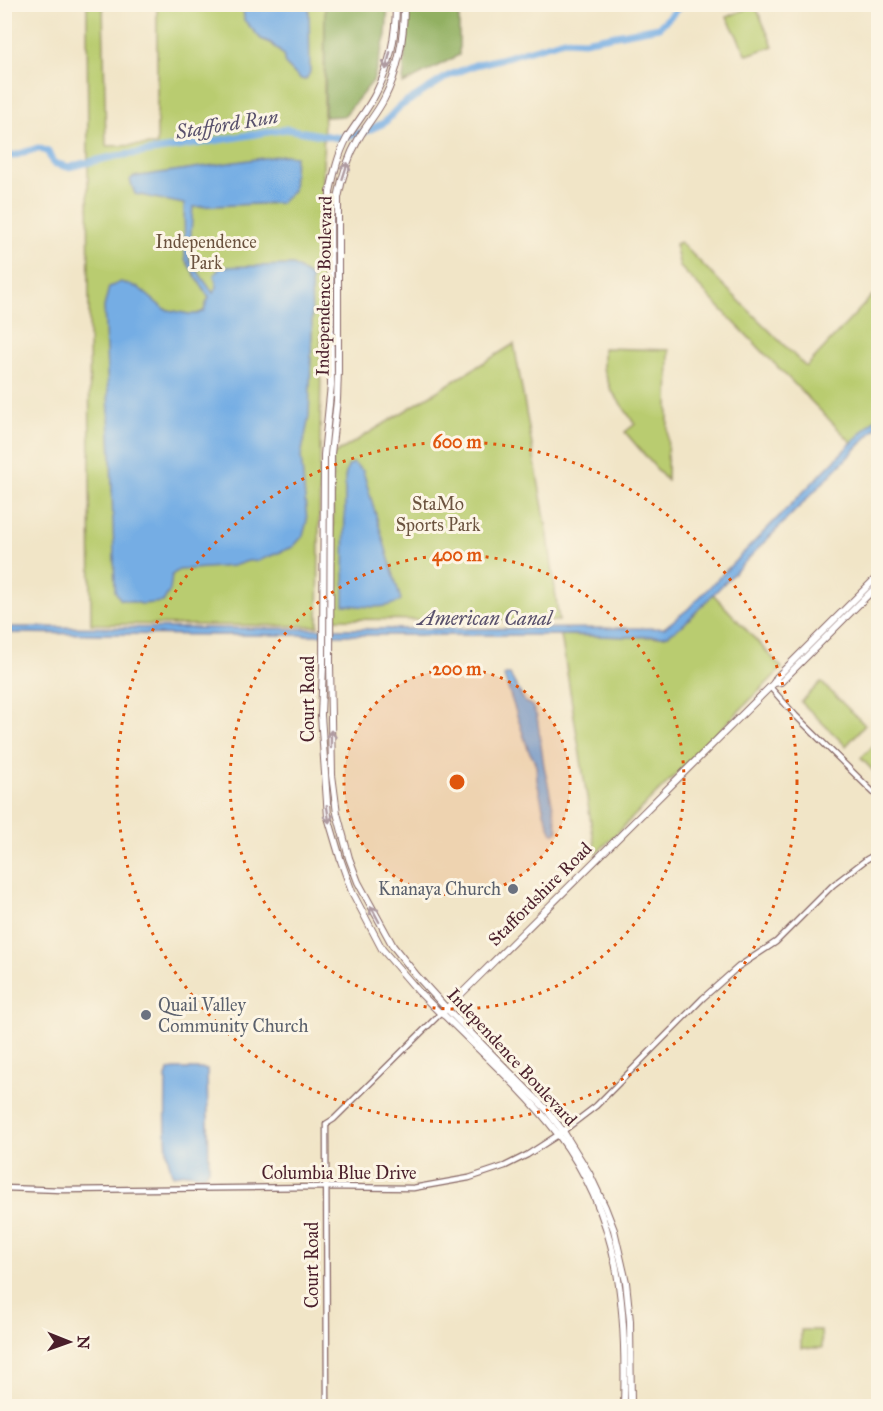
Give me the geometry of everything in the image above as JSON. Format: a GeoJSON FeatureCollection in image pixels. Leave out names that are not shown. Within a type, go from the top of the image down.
{"type":"FeatureCollection","features":[{"type":"Feature","properties":{"kind":"main road","name":"Independence Boulevard"},"geometry":{"type":"LineString","coordinates":[[329,438],[330,192],[342,148],[378,89],[386,70],[392,46],[396,4]]}},
{"type":"Feature","properties":{"kind":"main road","name":"Independence Boulevard"},"geometry":{"type":"LineString","coordinates":[[329,438],[338,390],[338,198],[351,152],[385,97],[394,74],[404,24],[404,4]]}},
{"type":"Feature","properties":{"kind":"main road"},"geometry":{"type":"LineString","coordinates":[[330,241],[338,241]]}},
{"type":"Feature","properties":{"kind":"main road","name":"Court Road"},"geometry":{"type":"LineString","coordinates":[[329,438],[324,455],[332,775],[337,813],[349,858],[360,886],[393,946]]}},
{"type":"Feature","properties":{"kind":"main road","name":"Staffordshire Road"},"geometry":{"type":"LineString","coordinates":[[444,1011],[879,576]]}},
{"type":"Feature","properties":{"kind":"main road","name":"Staffordshire Road"},"geometry":{"type":"LineString","coordinates":[[772,685],[781,682],[879,585]]}},
{"type":"Feature","properties":{"kind":"main road","name":"Court Road"},"geometry":{"type":"LineString","coordinates":[[327,636],[321,715],[328,817],[340,861],[352,892],[382,949]]}},
{"type":"Feature","properties":{"kind":"main road"},"geometry":{"type":"LineString","coordinates":[[340,861],[349,858]]}},
{"type":"Feature","properties":{"kind":"main road","name":"Independence Boulevard"},"geometry":{"type":"LineString","coordinates":[[393,946],[444,1011],[514,1081],[581,1159],[614,1230],[617,1255],[629,1303],[627,1394],[624,1407]]}},
{"type":"Feature","properties":{"kind":"main road","name":"Independence Boulevard"},"geometry":{"type":"LineString","coordinates":[[382,949],[419,992],[444,1011]]}},
{"type":"Feature","properties":{"kind":"main road","name":"Independence Boulevard"},"geometry":{"type":"LineString","coordinates":[[627,1394],[631,1407]]}},
{"type":"Feature","properties":{"kind":"street"},"geometry":{"type":"LineString","coordinates":[[772,685],[796,716],[879,797]]}},
{"type":"Feature","properties":{"kind":"street","name":"Columbia Blue Drive"},"geometry":{"type":"LineString","coordinates":[[4,1188],[63,1190],[413,1188],[470,1178],[505,1166],[561,1133],[596,1106],[703,998],[738,967],[776,942],[833,885],[867,859],[879,853]]}},
{"type":"Feature","properties":{"kind":"street","name":"Staffordshire Road"},"geometry":{"type":"LineString","coordinates":[[326,1125],[444,1011]]}},
{"type":"Feature","properties":{"kind":"street","name":"Court Road"},"geometry":{"type":"LineString","coordinates":[[326,1125],[327,1407]]}},
{"type":"Feature","properties":{"kind":"green space","name":"Independence Park"},"geometry":{"type":"Polygon","coordinates":[[[87,5],[103,5],[106,146],[157,145],[157,5],[325,5],[318,626],[91,624],[87,5]]]}},
{"type":"Feature","properties":{"kind":"green space"},"geometry":{"type":"Polygon","coordinates":[[[325,5],[388,5],[386,35],[373,81],[344,116],[325,117],[325,5]]]}},
{"type":"Feature","properties":{"kind":"green space"},"geometry":{"type":"Polygon","coordinates":[[[408,5],[459,5],[459,55],[403,84],[408,5]]]}},
{"type":"Feature","properties":{"kind":"green space"},"geometry":{"type":"Polygon","coordinates":[[[755,5],[773,46],[747,55],[727,17],[755,5]]]}},
{"type":"Feature","properties":{"kind":"green space"},"geometry":{"type":"Polygon","coordinates":[[[680,242],[806,367],[873,295],[878,301],[878,416],[852,443],[680,267],[675,244],[680,242]]]}},
{"type":"Feature","properties":{"kind":"green space","name":"StaMo Sports Park"},"geometry":{"type":"Polygon","coordinates":[[[514,344],[548,536],[559,621],[333,619],[333,455],[514,344]]]}},
{"type":"Feature","properties":{"kind":"green space"},"geometry":{"type":"Polygon","coordinates":[[[603,348],[669,350],[667,481],[625,432],[635,424],[611,390],[603,368],[603,348]]]}},
{"type":"Feature","properties":{"kind":"green space"},"geometry":{"type":"Polygon","coordinates":[[[713,594],[782,668],[596,854],[561,635],[655,637],[668,635],[684,624],[713,594]]]}},
{"type":"Feature","properties":{"kind":"green space"},"geometry":{"type":"Polygon","coordinates":[[[821,682],[865,725],[846,746],[801,702],[821,682]]]}},
{"type":"Feature","properties":{"kind":"green space"},"geometry":{"type":"Polygon","coordinates":[[[875,744],[878,747],[878,776],[861,758],[875,744]]]}},
{"type":"Feature","properties":{"kind":"green space"},"geometry":{"type":"Polygon","coordinates":[[[801,1330],[821,1330],[822,1348],[801,1348],[801,1330]]]}},
{"type":"Feature","properties":{"kind":"water"},"geometry":{"type":"Polygon","coordinates":[[[243,5],[309,5],[310,72],[307,78],[304,80],[299,78],[285,64],[283,55],[271,43],[261,39],[244,20],[243,5]]]}},
{"type":"Feature","properties":{"kind":"water"},"geometry":{"type":"Polygon","coordinates":[[[284,155],[295,156],[293,191],[280,203],[193,207],[189,259],[213,293],[217,287],[214,275],[221,267],[293,265],[311,277],[309,417],[301,456],[307,521],[303,536],[293,547],[258,561],[248,561],[233,566],[179,570],[172,575],[170,590],[163,602],[142,604],[120,599],[115,591],[104,307],[109,287],[121,282],[139,288],[164,309],[189,314],[204,311],[209,298],[185,259],[184,204],[135,194],[130,180],[133,177],[284,155]]]}},
{"type":"Feature","properties":{"kind":"water","name":"American Canal"},"geometry":{"type":"Polygon","coordinates":[[[878,416],[878,426],[684,624],[668,635],[629,637],[5,633],[4,627],[664,628],[688,609],[878,416]]]}},
{"type":"Feature","properties":{"kind":"water"},"geometry":{"type":"Polygon","coordinates":[[[353,463],[363,471],[401,600],[388,606],[344,605],[345,477],[348,466],[353,463]]]}},
{"type":"Feature","properties":{"kind":"water"},"geometry":{"type":"Polygon","coordinates":[[[510,675],[525,702],[532,706],[537,717],[544,766],[558,830],[556,833],[550,829],[544,812],[537,781],[536,764],[528,749],[504,676],[510,675]]]}},
{"type":"Feature","properties":{"kind":"water"},"geometry":{"type":"Polygon","coordinates":[[[169,1070],[207,1070],[209,1169],[203,1175],[186,1173],[173,1175],[170,1166],[166,1128],[166,1077],[169,1070]]]}},
{"type":"Feature","properties":{"kind":"waterway","name":"Stafford Run"},"geometry":{"type":"LineString","coordinates":[[4,153],[13,156],[38,148],[48,152],[53,163],[68,167],[116,156],[286,129],[339,138],[364,132],[384,123],[399,107],[448,76],[475,65],[564,40],[584,41],[659,27],[683,4]]}},
{"type":"Feature","properties":{"kind":"place","name":"Knanaya Church"},"geometry":{"type":"Point","coordinates":[513,889]}},
{"type":"Feature","properties":{"kind":"place","name":"Quail Valley Community Church"},"geometry":{"type":"Point","coordinates":[146,1015]}}]}
